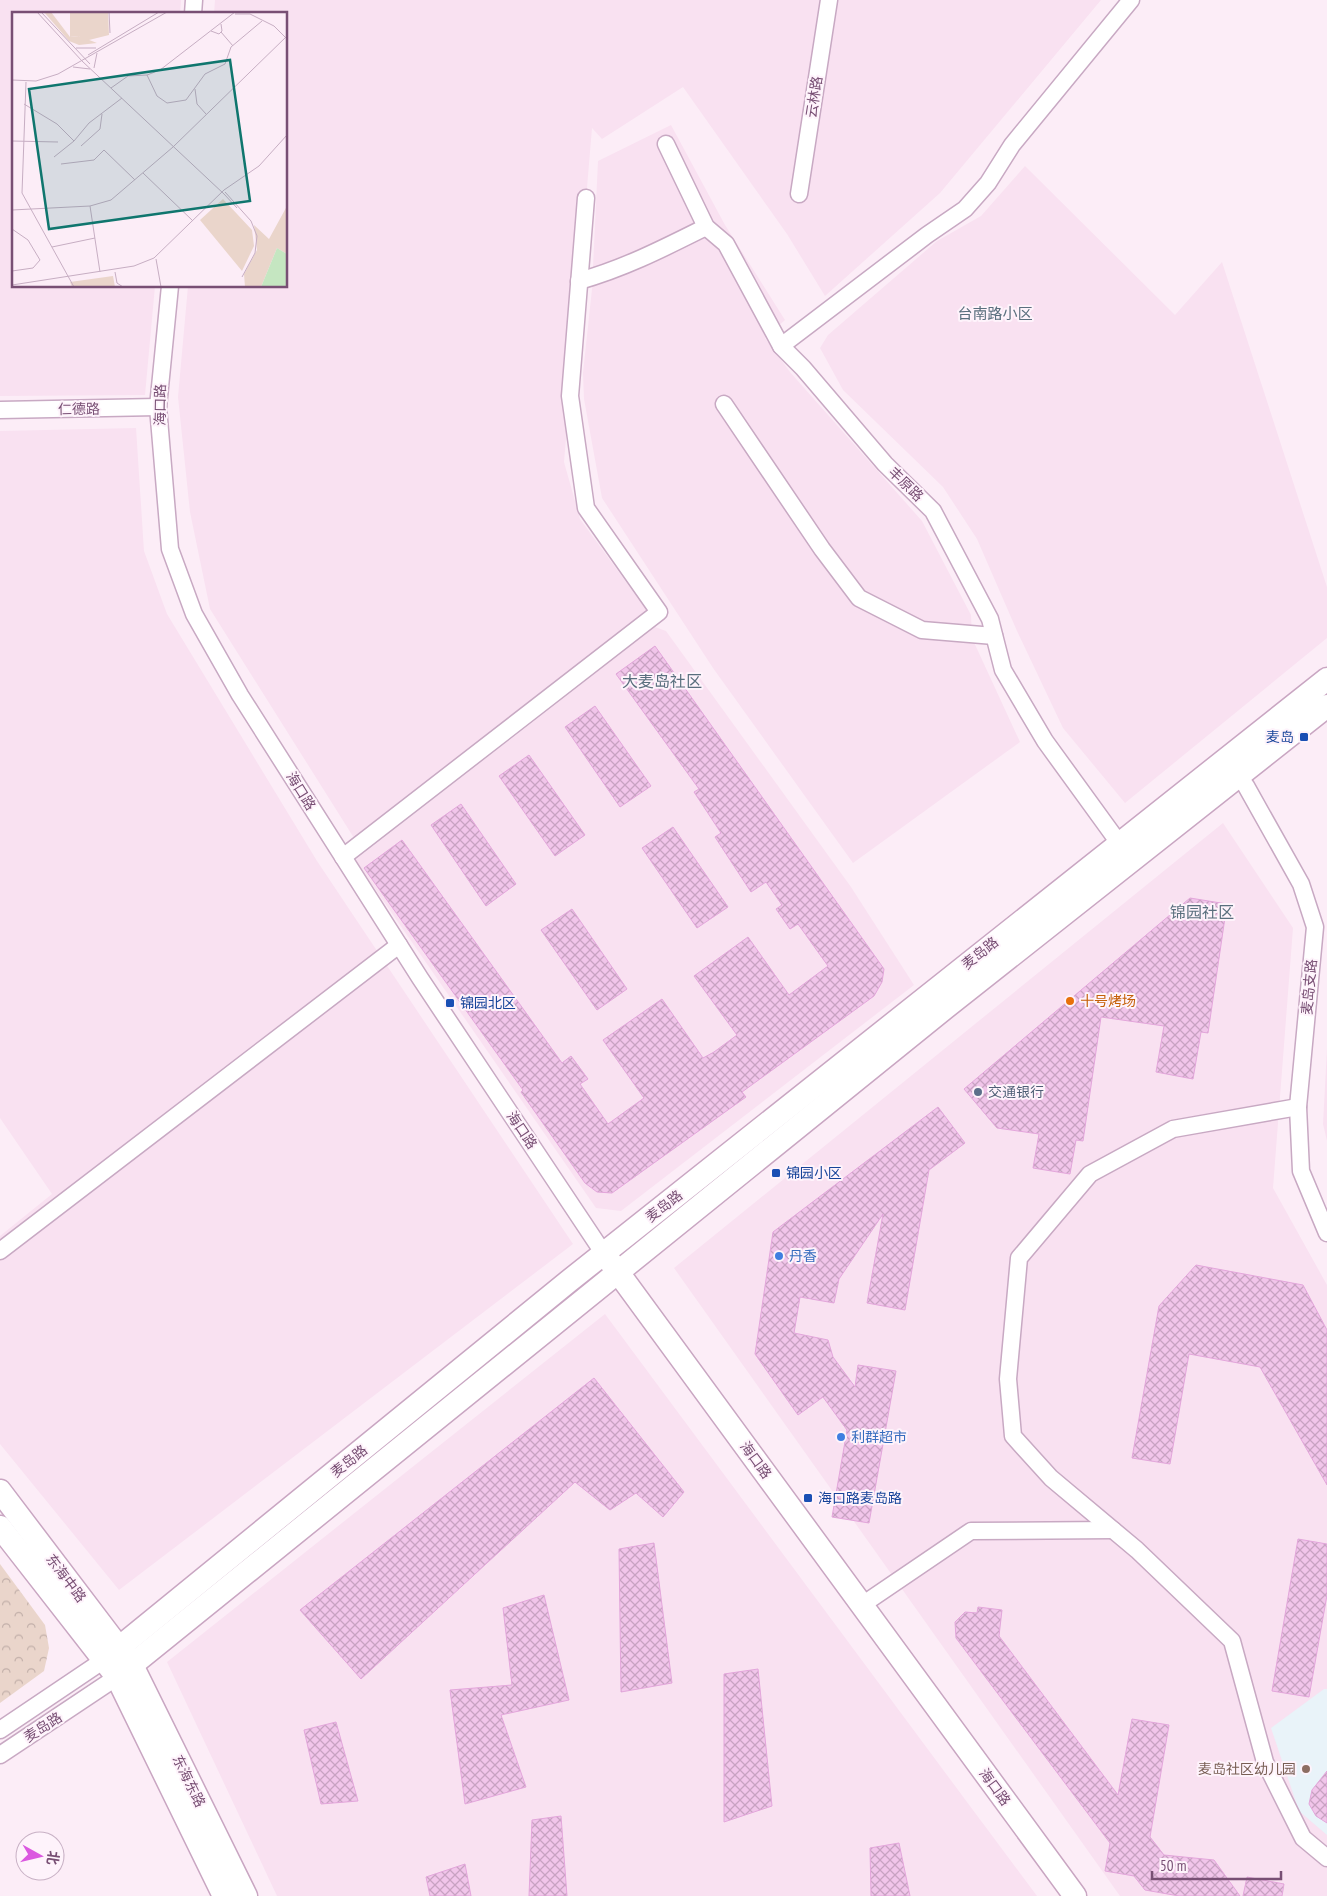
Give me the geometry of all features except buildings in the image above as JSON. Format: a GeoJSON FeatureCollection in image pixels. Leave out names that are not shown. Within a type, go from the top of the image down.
{"type":"FeatureCollection","features":[{"type":"Feature","properties":{"kind":"main road","name":"麦岛路"},"geometry":{"type":"LineString","coordinates":[[611,1263],[945,1008],[1233,767],[1327,679]]}},
{"type":"Feature","properties":{"kind":"main road","name":"麦岛路"},"geometry":{"type":"LineString","coordinates":[[118,1662],[611,1263],[1119,843],[1327,706]]}},
{"type":"Feature","properties":{"kind":"main road","name":"海口路"},"geometry":{"type":"LineString","coordinates":[[611,1263],[1075,1896]]}},
{"type":"Feature","properties":{"kind":"main road","name":"东海中路"},"geometry":{"type":"LineString","coordinates":[[0,1491],[118,1662]]}},
{"type":"Feature","properties":{"kind":"main road","name":"东海中路"},"geometry":{"type":"LineString","coordinates":[[0,1527],[118,1662]]}},
{"type":"Feature","properties":{"kind":"main road","name":"东海东路"},"geometry":{"type":"LineString","coordinates":[[118,1662],[224,1896]]}},
{"type":"Feature","properties":{"kind":"main road","name":"东海东路"},"geometry":{"type":"LineString","coordinates":[[118,1662],[246,1896]]}},
{"type":"Feature","properties":{"kind":"street","name":"云林路"},"geometry":{"type":"LineString","coordinates":[[799,194],[829,0]]}},
{"type":"Feature","properties":{"kind":"street"},"geometry":{"type":"LineString","coordinates":[[781,346],[927,235],[965,209],[988,182],[1012,145],[1132,0]]}},
{"type":"Feature","properties":{"kind":"street","name":"丰原路"},"geometry":{"type":"LineString","coordinates":[[666,144],[706,227],[726,244],[781,346],[803,368],[885,464],[932,510],[990,619],[1002,670],[1045,741],[1119,843]]}},
{"type":"Feature","properties":{"kind":"street"},"geometry":{"type":"LineString","coordinates":[[343,857],[659,612],[586,508],[570,396],[586,198]]}},
{"type":"Feature","properties":{"kind":"street"},"geometry":{"type":"LineString","coordinates":[[579,281],[613,272],[706,227]]}},
{"type":"Feature","properties":{"kind":"street","name":"海口路"},"geometry":{"type":"LineString","coordinates":[[170,288],[158,408],[170,549],[194,614],[240,695],[399,945],[611,1263]]}},
{"type":"Feature","properties":{"kind":"street"},"geometry":{"type":"LineString","coordinates":[[724,404],[822,549],[859,598],[922,630],[994,636]]}},
{"type":"Feature","properties":{"kind":"street","name":"仁德路"},"geometry":{"type":"LineString","coordinates":[[0,410],[158,408]]}},
{"type":"Feature","properties":{"kind":"street","name":"麦岛支路"},"geometry":{"type":"LineString","coordinates":[[1233,767],[1301,884],[1315,926],[1298,1107],[1300,1171],[1327,1233]]}},
{"type":"Feature","properties":{"kind":"street"},"geometry":{"type":"LineString","coordinates":[[0,1251],[399,945]]}},
{"type":"Feature","properties":{"kind":"street"},"geometry":{"type":"LineString","coordinates":[[1298,1107],[1173,1129],[1090,1174],[1019,1258],[1008,1379],[1013,1436],[1051,1478],[1113,1530],[1232,1641],[1265,1762],[1303,1838],[1327,1858]]}},
{"type":"Feature","properties":{"kind":"street"},"geometry":{"type":"LineString","coordinates":[[862,1605],[971,1531],[1113,1530]]}},
{"type":"Feature","properties":{"kind":"street","name":"麦岛路"},"geometry":{"type":"LineString","coordinates":[[0,1730],[118,1662]]}},
{"type":"Feature","properties":{"kind":"street","name":"麦岛路"},"geometry":{"type":"LineString","coordinates":[[0,1755],[118,1662]]}},
{"type":"Feature","properties":{"kind":"shaded area"},"geometry":{"type":"Polygon","coordinates":[[[0,0],[181,0],[180,12],[12,12],[12,288],[155,288],[145,395],[0,396],[0,0]]]}},
{"type":"Feature","properties":{"kind":"shaded area"},"geometry":{"type":"Polygon","coordinates":[[[215,0],[1101,0],[940,193],[825,296],[787,234],[683,87],[602,139],[592,128],[564,462],[580,519],[648,612],[354,838],[210,609],[190,512],[178,397],[188,288],[288,288],[288,12],[214,12],[215,0]]]}},
{"type":"Feature","properties":{"kind":"shaded area"},"geometry":{"type":"Polygon","coordinates":[[[671,125],[725,225],[785,320],[765,338],[790,372],[922,521],[971,615],[972,638],[1020,742],[853,863],[713,668],[602,498],[584,399],[583,373],[592,289],[598,161],[671,125]]]}},
{"type":"Feature","properties":{"kind":"shaded area"},"geometry":{"type":"Polygon","coordinates":[[[1025,166],[1175,315],[1222,262],[1327,587],[1327,638],[1125,803],[1063,728],[1017,631],[977,539],[943,487],[843,390],[820,348],[828,335],[937,241],[981,216],[1025,166]]]}},
{"type":"Feature","properties":{"kind":"shaded area"},"geometry":{"type":"Polygon","coordinates":[[[136,428],[144,551],[167,614],[317,861],[573,1244],[119,1590],[0,1444],[0,1236],[52,1194],[0,1118],[0,431],[136,428]]]}},
{"type":"Feature","properties":{"kind":"shaded area"},"geometry":{"type":"Polygon","coordinates":[[[655,627],[666,631],[851,887],[914,985],[621,1211],[596,1208],[355,860],[655,627]]]}},
{"type":"Feature","properties":{"kind":"shaded area"},"geometry":{"type":"Polygon","coordinates":[[[1223,823],[1293,928],[1273,1188],[1327,1285],[1327,1896],[1120,1896],[674,1268],[1223,823]]]}},
{"type":"Feature","properties":{"kind":"shaded area"},"geometry":{"type":"Polygon","coordinates":[[[1327,1049],[1327,1141],[1323,1124],[1327,1049]]]}},
{"type":"Feature","properties":{"kind":"shaded area"},"geometry":{"type":"Polygon","coordinates":[[[605,1314],[1037,1896],[277,1896],[167,1662],[605,1314]]]}},
{"type":"Feature","properties":{"kind":"shaded area","name":"麦岛社区幼儿园"},"geometry":{"type":"Polygon","coordinates":[[[1324,1689],[1327,1689],[1327,1835],[1299,1811],[1271,1728],[1324,1689]]]}},
{"type":"Feature","properties":{"kind":"green space"},"geometry":{"type":"Polygon","coordinates":[[[0,1564],[45,1625],[49,1648],[44,1671],[0,1703],[0,1564]]]}},
{"type":"Feature","properties":{"kind":"place","name":"麦岛"},"geometry":{"type":"Point","coordinates":[1304,737]}},
{"type":"Feature","properties":{"kind":"place","name":"十号烤场"},"geometry":{"type":"Point","coordinates":[1070,1001]}},
{"type":"Feature","properties":{"kind":"place","name":"锦园北区"},"geometry":{"type":"Point","coordinates":[450,1003]}},
{"type":"Feature","properties":{"kind":"place","name":"交通银行"},"geometry":{"type":"Point","coordinates":[978,1092]}},
{"type":"Feature","properties":{"kind":"place","name":"锦园小区"},"geometry":{"type":"Point","coordinates":[776,1173]}},
{"type":"Feature","properties":{"kind":"place","name":"丹香"},"geometry":{"type":"Point","coordinates":[779,1256]}},
{"type":"Feature","properties":{"kind":"place","name":"利群超市"},"geometry":{"type":"Point","coordinates":[841,1437]}},
{"type":"Feature","properties":{"kind":"place","name":"海口路麦岛路"},"geometry":{"type":"Point","coordinates":[808,1498]}},
{"type":"Feature","properties":{"kind":"place","name":"麦岛社区幼儿园"},"geometry":{"type":"Point","coordinates":[1306,1769]}},
{"type":"Feature","properties":{"kind":"district","name":"台南路小区"},"geometry":{"type":"Point","coordinates":[995,314]}},
{"type":"Feature","properties":{"kind":"district","name":"大麦岛社区"},"geometry":{"type":"Point","coordinates":[662,681]}},
{"type":"Feature","properties":{"kind":"district","name":"锦园社区"},"geometry":{"type":"Point","coordinates":[1202,912]}}]}
